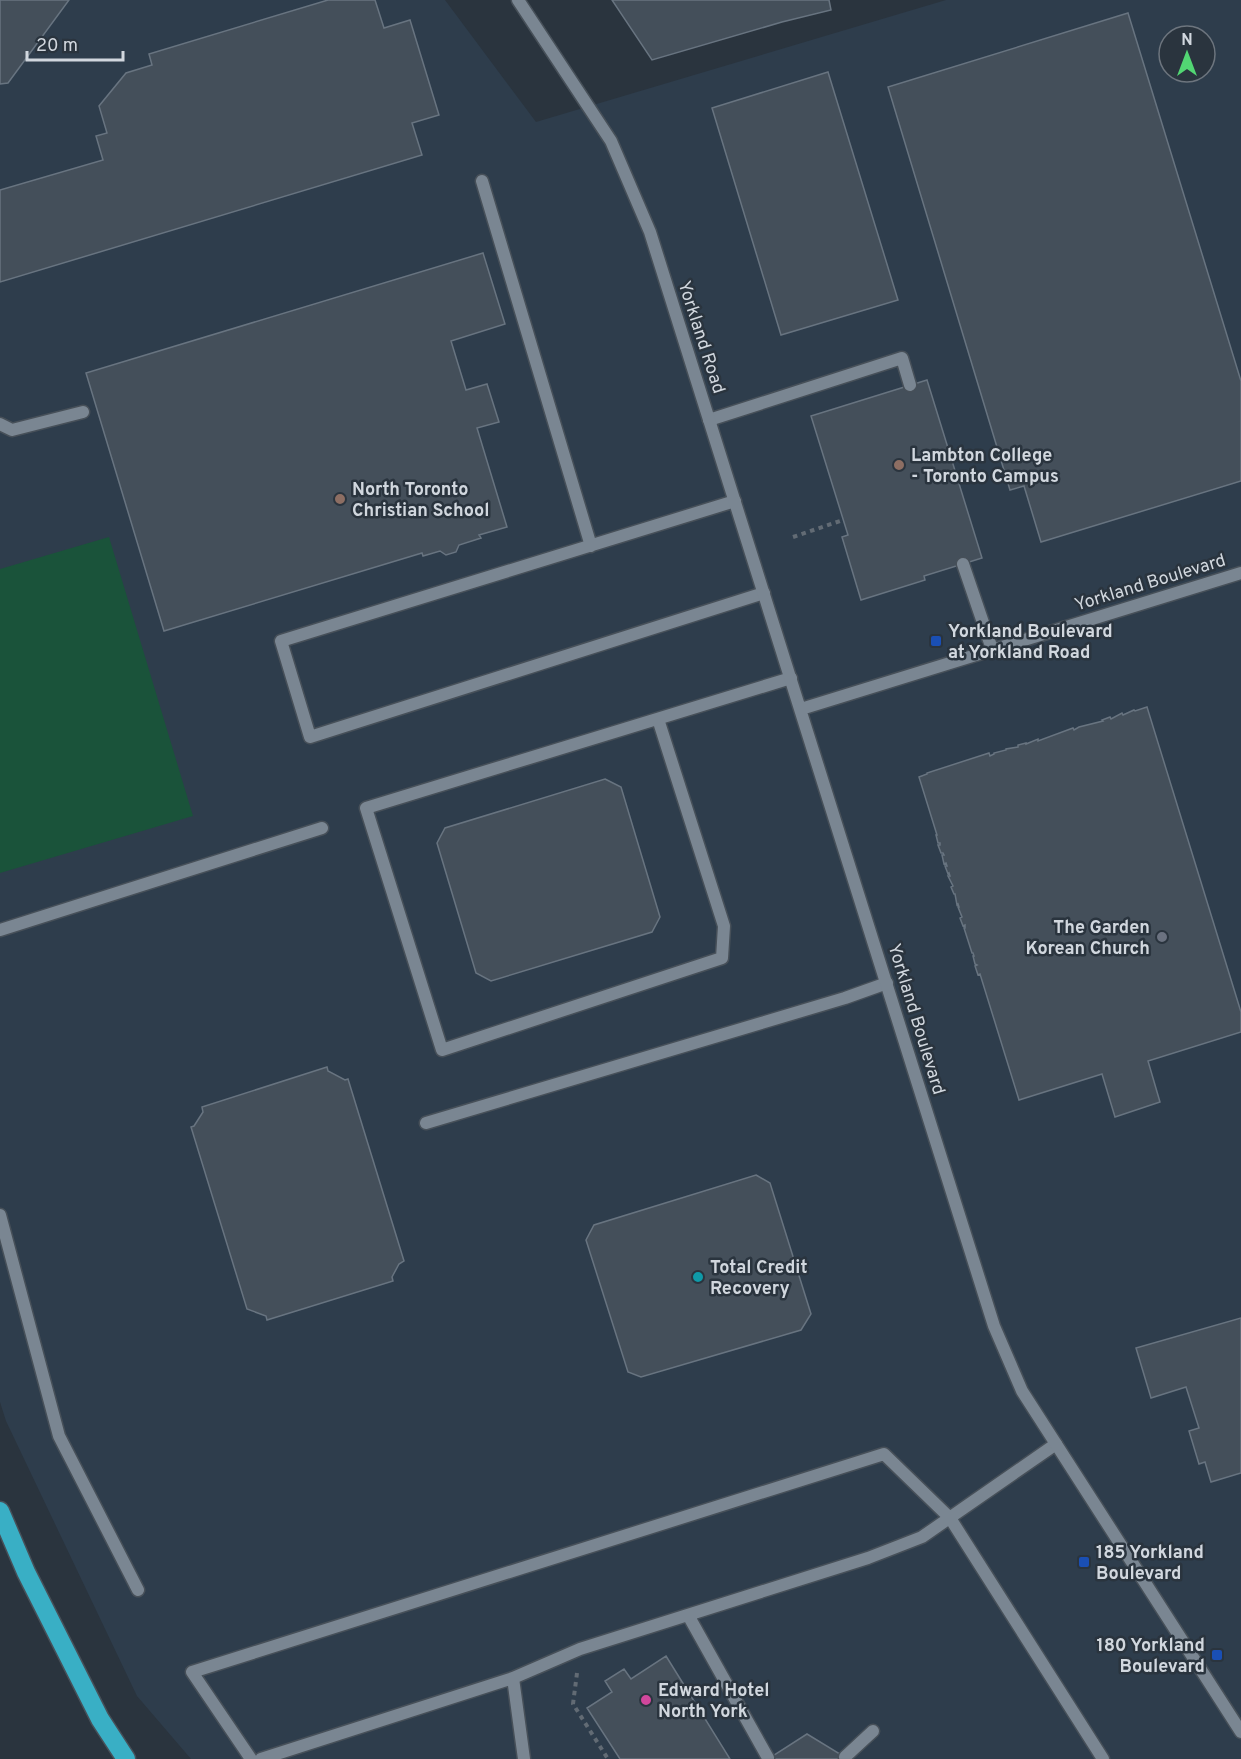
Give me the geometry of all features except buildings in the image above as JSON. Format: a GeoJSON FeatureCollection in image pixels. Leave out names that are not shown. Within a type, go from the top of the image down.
{"type":"FeatureCollection","features":[{"type":"Feature","properties":{"kind":"highway"},"geometry":{"type":"LineString","coordinates":[[0,1511],[26,1572],[100,1719],[126,1759]]}},
{"type":"Feature","properties":{"kind":"street","name":"Yorkland Road"},"geometry":{"type":"LineString","coordinates":[[518,0],[611,141],[650,232],[801,709]]}},
{"type":"Feature","properties":{"kind":"street"},"geometry":{"type":"LineString","coordinates":[[482,181],[591,546]]}},
{"type":"Feature","properties":{"kind":"street"},"geometry":{"type":"LineString","coordinates":[[709,420],[902,358],[910,386]]}},
{"type":"Feature","properties":{"kind":"street"},"geometry":{"type":"LineString","coordinates":[[0,424],[12,430],[84,412]]}},
{"type":"Feature","properties":{"kind":"street"},"geometry":{"type":"LineString","coordinates":[[735,501],[281,641],[310,737],[764,593]]}},
{"type":"Feature","properties":{"kind":"street"},"geometry":{"type":"LineString","coordinates":[[963,564],[992,649]]}},
{"type":"Feature","properties":{"kind":"street","name":"Yorkland Boulevard"},"geometry":{"type":"LineString","coordinates":[[1241,573],[801,709],[994,1326],[1022,1391],[1241,1732]]}},
{"type":"Feature","properties":{"kind":"street"},"geometry":{"type":"LineString","coordinates":[[658,719],[724,926],[722,958],[442,1050],[366,808],[791,678]]}},
{"type":"Feature","properties":{"kind":"street"},"geometry":{"type":"LineString","coordinates":[[0,930],[322,828]]}},
{"type":"Feature","properties":{"kind":"street"},"geometry":{"type":"LineString","coordinates":[[426,1123],[845,998],[887,982]]}},
{"type":"Feature","properties":{"kind":"street"},"geometry":{"type":"LineString","coordinates":[[0,1215],[59,1436],[138,1590]]}},
{"type":"Feature","properties":{"kind":"street"},"geometry":{"type":"LineString","coordinates":[[261,1759],[513,1678],[580,1649],[868,1558],[922,1537],[1056,1444]]}},
{"type":"Feature","properties":{"kind":"street"},"geometry":{"type":"LineString","coordinates":[[251,1759],[192,1672],[885,1454],[950,1518],[1103,1759]]}},
{"type":"Feature","properties":{"kind":"street"},"geometry":{"type":"LineString","coordinates":[[688,1615],[768,1758]]}},
{"type":"Feature","properties":{"kind":"street"},"geometry":{"type":"LineString","coordinates":[[513,1678],[524,1759]]}},
{"type":"Feature","properties":{"kind":"street"},"geometry":{"type":"LineString","coordinates":[[845,1757],[873,1731]]}},
{"type":"Feature","properties":{"kind":"path"},"geometry":{"type":"LineString","coordinates":[[793,537],[840,521]]}},
{"type":"Feature","properties":{"kind":"path"},"geometry":{"type":"LineString","coordinates":[[580,1649],[573,1704],[608,1759]]}},
{"type":"Feature","properties":{"kind":"shaded area"},"geometry":{"type":"Polygon","coordinates":[[[0,0],[445,0],[536,122],[946,0],[1241,0],[1241,1759],[191,1759],[137,1696],[6,1421],[0,1402],[0,0]]]}},
{"type":"Feature","properties":{"kind":"green space"},"geometry":{"type":"Polygon","coordinates":[[[109,537],[193,816],[0,873],[0,569],[109,537]]]}},
{"type":"Feature","properties":{"kind":"place","name":"Lambton College - Toronto Campus"},"geometry":{"type":"Point","coordinates":[899,465]}},
{"type":"Feature","properties":{"kind":"place","name":"North Toronto Christian School"},"geometry":{"type":"Point","coordinates":[340,499]}},
{"type":"Feature","properties":{"kind":"place","name":"Yorkland Boulevard at Yorkland Road"},"geometry":{"type":"Point","coordinates":[936,641]}},
{"type":"Feature","properties":{"kind":"place","name":"The Garden Korean Church"},"geometry":{"type":"Point","coordinates":[1162,937]}},
{"type":"Feature","properties":{"kind":"place","name":"Total Credit Recovery"},"geometry":{"type":"Point","coordinates":[698,1277]}},
{"type":"Feature","properties":{"kind":"place","name":"185 Yorkland Boulevard"},"geometry":{"type":"Point","coordinates":[1084,1562]}},
{"type":"Feature","properties":{"kind":"place","name":"180 Yorkland Boulevard"},"geometry":{"type":"Point","coordinates":[1217,1655]}},
{"type":"Feature","properties":{"kind":"place","name":"Edward Hotel North York"},"geometry":{"type":"Point","coordinates":[646,1700]}}]}
